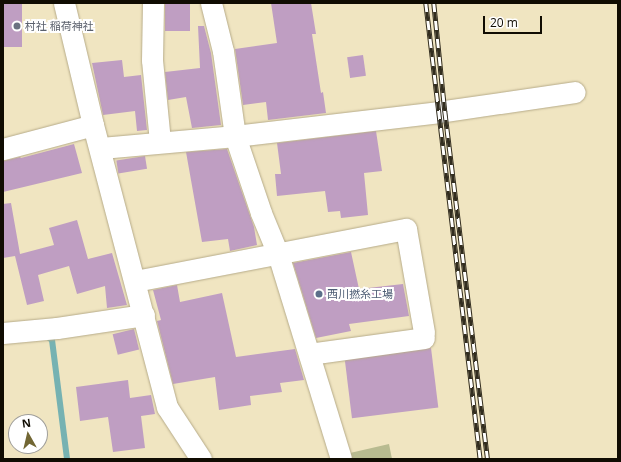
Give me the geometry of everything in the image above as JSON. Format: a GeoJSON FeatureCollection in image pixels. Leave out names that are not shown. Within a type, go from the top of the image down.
{"type":"FeatureCollection","features":[{"type":"Feature","properties":{"kind":"street"},"geometry":{"type":"LineString","coordinates":[[64,3],[93,125],[101,148],[167,407],[201,459]]}},
{"type":"Feature","properties":{"kind":"street"},"geometry":{"type":"LineString","coordinates":[[153,3],[152,60],[160,142]]}},
{"type":"Feature","properties":{"kind":"street"},"geometry":{"type":"LineString","coordinates":[[211,3],[223,51],[235,136],[260,213],[278,254],[341,459]]}},
{"type":"Feature","properties":{"kind":"street"},"geometry":{"type":"LineString","coordinates":[[101,148],[235,136],[438,112],[575,92]]}},
{"type":"Feature","properties":{"kind":"street"},"geometry":{"type":"LineString","coordinates":[[3,149],[93,125]]}},
{"type":"Feature","properties":{"kind":"street"},"geometry":{"type":"LineString","coordinates":[[135,281],[406,229],[424,335],[309,354]]}},
{"type":"Feature","properties":{"kind":"street"},"geometry":{"type":"LineString","coordinates":[[3,333],[57,328],[144,315]]}},
{"type":"Feature","properties":{"kind":"green space"},"geometry":{"type":"Polygon","coordinates":[[[389,444],[392,459],[351,459],[350,453],[389,444]]]}},
{"type":"Feature","properties":{"kind":"building"},"geometry":{"type":"Polygon","coordinates":[[[4,3],[22,3],[22,47],[4,47],[4,3]]]}},
{"type":"Feature","properties":{"kind":"building"},"geometry":{"type":"Polygon","coordinates":[[[165,3],[190,3],[190,31],[165,31],[165,3]]]}},
{"type":"Feature","properties":{"kind":"building"},"geometry":{"type":"Polygon","coordinates":[[[271,3],[311,3],[316,34],[312,34],[321,93],[323,92],[326,113],[268,120],[266,102],[243,105],[235,49],[277,43],[271,3]]]}},
{"type":"Feature","properties":{"kind":"building"},"geometry":{"type":"Polygon","coordinates":[[[198,26],[204,26],[211,53],[221,125],[192,128],[186,97],[168,100],[165,72],[200,68],[198,26]]]}},
{"type":"Feature","properties":{"kind":"building"},"geometry":{"type":"Polygon","coordinates":[[[363,55],[366,76],[350,78],[347,57],[363,55]]]}},
{"type":"Feature","properties":{"kind":"building"},"geometry":{"type":"Polygon","coordinates":[[[122,60],[124,77],[141,75],[147,130],[137,131],[135,111],[103,115],[92,63],[122,60]]]}},
{"type":"Feature","properties":{"kind":"building"},"geometry":{"type":"Polygon","coordinates":[[[376,131],[382,171],[364,173],[368,215],[341,218],[340,211],[328,212],[325,191],[277,196],[275,174],[281,174],[277,143],[376,131]]]}},
{"type":"Feature","properties":{"kind":"building"},"geometry":{"type":"Polygon","coordinates":[[[74,144],[82,173],[3,192],[3,161],[21,158],[74,144]]]}},
{"type":"Feature","properties":{"kind":"building"},"geometry":{"type":"Polygon","coordinates":[[[227,149],[254,227],[257,245],[230,251],[228,239],[202,242],[186,152],[227,149]]]}},
{"type":"Feature","properties":{"kind":"building"},"geometry":{"type":"Polygon","coordinates":[[[145,156],[147,169],[118,173],[116,161],[145,156]]]}},
{"type":"Feature","properties":{"kind":"building"},"geometry":{"type":"Polygon","coordinates":[[[11,203],[20,254],[54,245],[49,228],[77,220],[88,259],[112,253],[127,305],[107,308],[105,286],[77,294],[69,266],[38,275],[44,301],[27,305],[15,256],[3,258],[3,204],[11,203]]]}},
{"type":"Feature","properties":{"kind":"building"},"geometry":{"type":"Polygon","coordinates":[[[351,252],[359,289],[403,284],[409,316],[349,324],[351,331],[316,338],[293,263],[351,252]]]}},
{"type":"Feature","properties":{"kind":"building"},"geometry":{"type":"Polygon","coordinates":[[[177,285],[180,302],[222,293],[236,357],[295,349],[304,380],[280,383],[282,392],[250,396],[251,405],[219,410],[215,377],[173,384],[157,321],[161,320],[153,290],[177,285]]]}},
{"type":"Feature","properties":{"kind":"building"},"geometry":{"type":"Polygon","coordinates":[[[134,329],[139,349],[118,355],[113,334],[134,329]]]}},
{"type":"Feature","properties":{"kind":"building"},"geometry":{"type":"Polygon","coordinates":[[[431,348],[438,408],[352,418],[345,359],[431,348]]]}},
{"type":"Feature","properties":{"kind":"building"},"geometry":{"type":"Polygon","coordinates":[[[128,380],[130,398],[151,395],[155,414],[141,416],[145,448],[113,452],[108,417],[80,421],[76,387],[128,380]]]}},
{"type":"Feature","properties":{"kind":"waterway"},"geometry":{"type":"LineString","coordinates":[[45,337],[52,340],[67,459]]}},
{"type":"Feature","properties":{"kind":"railway"},"geometry":{"type":"LineString","coordinates":[[426,3],[480,459]]}},
{"type":"Feature","properties":{"kind":"railway"},"geometry":{"type":"LineString","coordinates":[[434,3],[445,111],[488,459]]}},
{"type":"Feature","properties":{"kind":"place","name":"村社 稲荷神社"},"geometry":{"type":"Point","coordinates":[17,26]}},
{"type":"Feature","properties":{"kind":"place","name":"西川撚糸工場"},"geometry":{"type":"Point","coordinates":[319,294]}}]}
